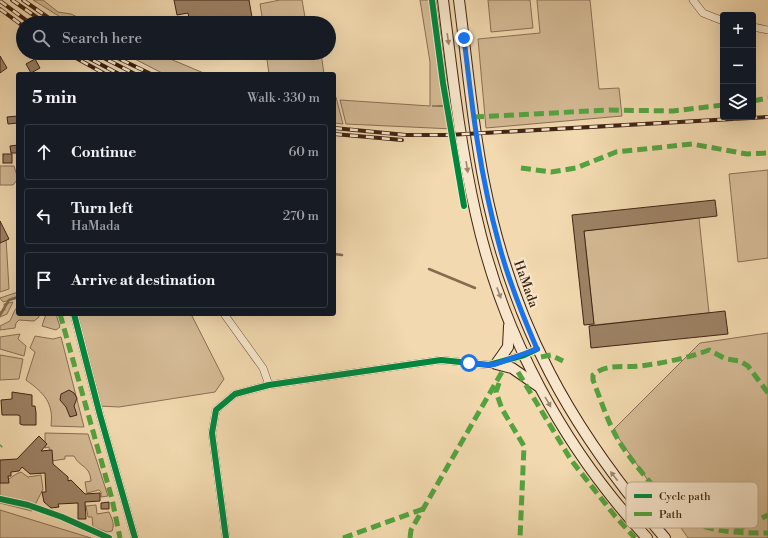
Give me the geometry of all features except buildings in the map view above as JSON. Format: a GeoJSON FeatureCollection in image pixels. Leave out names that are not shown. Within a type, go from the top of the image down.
{"type":"FeatureCollection","features":[{"type":"Feature","properties":{"kind":"main road"},"geometry":{"type":"LineString","coordinates":[[443,0],[457,105],[472,195],[486,250],[505,308],[524,355],[539,386],[587,464],[626,514]]}},
{"type":"Feature","properties":{"kind":"main road","name":"HaMada"},"geometry":{"type":"LineString","coordinates":[[459,0],[478,148],[486,190],[507,272],[537,349],[583,432],[608,468],[626,490]]}},
{"type":"Feature","properties":{"kind":"main road"},"geometry":{"type":"LineString","coordinates":[[505,308],[510,330],[509,341],[505,351],[496,364],[512,368],[539,386]]}},
{"type":"Feature","properties":{"kind":"main road"},"geometry":{"type":"LineString","coordinates":[[638,528],[647,538]]}},
{"type":"Feature","properties":{"kind":"main road","name":"HaMada"},"geometry":{"type":"LineString","coordinates":[[658,528],[666,538]]}},
{"type":"Feature","properties":{"kind":"street"},"geometry":{"type":"LineString","coordinates":[[693,0],[702,13],[720,20]]}},
{"type":"Feature","properties":{"kind":"street"},"geometry":{"type":"LineString","coordinates":[[756,28],[768,30]]}},
{"type":"Feature","properties":{"kind":"street"},"geometry":{"type":"LineString","coordinates":[[75,316],[135,538]]}},
{"type":"Feature","properties":{"kind":"street"},"geometry":{"type":"LineString","coordinates":[[225,316],[263,368],[269,385]]}},
{"type":"Feature","properties":{"kind":"street"},"geometry":{"type":"LineString","coordinates":[[226,538],[212,433],[216,410],[235,394],[269,385],[441,360],[489,365],[496,364],[537,349]]}},
{"type":"Feature","properties":{"kind":"shaded area"},"geometry":{"type":"Polygon","coordinates":[[[33,0],[43,0],[58,12],[75,16],[59,16],[33,0]]]}},
{"type":"Feature","properties":{"kind":"shaded area"},"geometry":{"type":"Polygon","coordinates":[[[280,0],[302,0],[305,16],[262,16],[260,4],[280,0]]]}},
{"type":"Feature","properties":{"kind":"shaded area"},"geometry":{"type":"Polygon","coordinates":[[[420,0],[436,0],[450,105],[432,106],[450,107],[453,129],[346,124],[340,100],[430,106],[430,62],[420,0]]]}},
{"type":"Feature","properties":{"kind":"shaded area"},"geometry":{"type":"Polygon","coordinates":[[[488,0],[530,0],[533,28],[491,32],[488,0]]]}},
{"type":"Feature","properties":{"kind":"shaded area"},"geometry":{"type":"Polygon","coordinates":[[[537,0],[590,0],[599,89],[619,88],[622,116],[486,128],[478,39],[540,33],[537,0]]]}},
{"type":"Feature","properties":{"kind":"shaded area"},"geometry":{"type":"Polygon","coordinates":[[[137,60],[173,60],[201,72],[160,72],[137,60]]]}},
{"type":"Feature","properties":{"kind":"shaded area"},"geometry":{"type":"Polygon","coordinates":[[[267,60],[322,60],[324,72],[269,72],[267,60]]]}},
{"type":"Feature","properties":{"kind":"shaded area"},"geometry":{"type":"Polygon","coordinates":[[[336,97],[343,124],[336,123],[336,97]]]}},
{"type":"Feature","properties":{"kind":"shaded area"},"geometry":{"type":"Polygon","coordinates":[[[0,166],[14,166],[16,181],[13,185],[0,185],[0,166]]]}},
{"type":"Feature","properties":{"kind":"shaded area"},"geometry":{"type":"Polygon","coordinates":[[[768,170],[768,258],[738,262],[729,174],[768,170]]]}},
{"type":"Feature","properties":{"kind":"shaded area"},"geometry":{"type":"Polygon","coordinates":[[[699,218],[709,313],[594,325],[584,231],[699,218]]]}},
{"type":"Feature","properties":{"kind":"shaded area"},"geometry":{"type":"Polygon","coordinates":[[[6,238],[9,289],[0,292],[0,240],[6,238]]]}},
{"type":"Feature","properties":{"kind":"shaded area"},"geometry":{"type":"Polygon","coordinates":[[[16,293],[16,299],[3,302],[0,298],[16,293]]]}},
{"type":"Feature","properties":{"kind":"shaded area"},"geometry":{"type":"Polygon","coordinates":[[[13,302],[7,314],[0,317],[0,312],[5,310],[4,304],[13,302]]]}},
{"type":"Feature","properties":{"kind":"shaded area"},"geometry":{"type":"Polygon","coordinates":[[[16,309],[16,316],[39,317],[34,321],[19,320],[16,323],[15,328],[0,330],[0,326],[10,321],[16,309]]]}},
{"type":"Feature","properties":{"kind":"shaded area"},"geometry":{"type":"Polygon","coordinates":[[[45,316],[57,316],[60,327],[56,330],[42,326],[45,316]]]}},
{"type":"Feature","properties":{"kind":"shaded area"},"geometry":{"type":"Polygon","coordinates":[[[77,316],[192,316],[224,379],[215,392],[119,407],[99,406],[77,316]]]}},
{"type":"Feature","properties":{"kind":"shaded area"},"geometry":{"type":"Polygon","coordinates":[[[768,333],[768,538],[688,538],[681,528],[758,528],[758,482],[649,482],[613,430],[700,343],[768,333]]]}},
{"type":"Feature","properties":{"kind":"shaded area"},"geometry":{"type":"Polygon","coordinates":[[[20,334],[18,339],[26,346],[24,356],[0,349],[0,337],[20,334]]]}},
{"type":"Feature","properties":{"kind":"shaded area"},"geometry":{"type":"Polygon","coordinates":[[[35,336],[53,339],[61,337],[84,427],[51,426],[51,411],[46,399],[38,389],[26,380],[35,352],[30,348],[35,336]]]}},
{"type":"Feature","properties":{"kind":"shaded area"},"geometry":{"type":"Polygon","coordinates":[[[0,355],[23,359],[19,379],[0,380],[0,355]]]}},
{"type":"Feature","properties":{"kind":"shaded area"},"geometry":{"type":"Polygon","coordinates":[[[45,433],[88,434],[108,496],[101,497],[101,492],[99,490],[87,493],[85,482],[91,481],[89,472],[76,460],[74,456],[65,456],[65,459],[51,461],[49,447],[45,448],[45,433]]]}},
{"type":"Feature","properties":{"kind":"shaded area"},"geometry":{"type":"Polygon","coordinates":[[[21,472],[28,477],[41,475],[43,489],[32,511],[0,503],[0,483],[21,472]]]}},
{"type":"Feature","properties":{"kind":"shaded area"},"geometry":{"type":"Polygon","coordinates":[[[96,505],[97,514],[109,512],[113,524],[112,531],[107,532],[93,527],[92,517],[88,517],[86,506],[96,505]]]}},
{"type":"Feature","properties":{"kind":"shaded area"},"geometry":{"type":"Polygon","coordinates":[[[0,510],[91,538],[0,538],[0,510]]]}},
{"type":"Feature","properties":{"kind":"waterway"},"geometry":{"type":"LineString","coordinates":[[336,254],[342,255]]}},
{"type":"Feature","properties":{"kind":"waterway"},"geometry":{"type":"LineString","coordinates":[[429,269],[475,288]]}},
{"type":"Feature","properties":{"kind":"waterway"},"geometry":{"type":"LineString","coordinates":[[0,315],[9,300],[16,298]]}},
{"type":"Feature","properties":{"kind":"railway"},"geometry":{"type":"LineString","coordinates":[[12,0],[35,16]]}},
{"type":"Feature","properties":{"kind":"railway"},"geometry":{"type":"LineString","coordinates":[[23,0],[46,16]]}},
{"type":"Feature","properties":{"kind":"railway"},"geometry":{"type":"LineString","coordinates":[[0,1],[20,16]]}},
{"type":"Feature","properties":{"kind":"railway"},"geometry":{"type":"LineString","coordinates":[[0,9],[16,21]]}},
{"type":"Feature","properties":{"kind":"railway"},"geometry":{"type":"LineString","coordinates":[[80,60],[101,72]]}},
{"type":"Feature","properties":{"kind":"railway"},"geometry":{"type":"LineString","coordinates":[[92,60],[115,72]]}},
{"type":"Feature","properties":{"kind":"railway"},"geometry":{"type":"LineString","coordinates":[[108,60],[131,72]]}},
{"type":"Feature","properties":{"kind":"railway"},"geometry":{"type":"LineString","coordinates":[[122,60],[147,72]]}},
{"type":"Feature","properties":{"kind":"railway"},"geometry":{"type":"LineString","coordinates":[[336,128],[406,135],[448,135],[768,117]]}},
{"type":"Feature","properties":{"kind":"railway"},"geometry":{"type":"LineString","coordinates":[[336,134],[402,140]]}},
{"type":"Feature","properties":{"kind":"marked path"},"geometry":{"type":"LineString","coordinates":[[756,100],[768,98]]}},
{"type":"Feature","properties":{"kind":"marked path"},"geometry":{"type":"LineString","coordinates":[[474,117],[610,110],[673,111],[720,105]]}},
{"type":"Feature","properties":{"kind":"marked path"},"geometry":{"type":"LineString","coordinates":[[521,168],[551,172],[576,168],[616,152],[692,144],[747,154],[768,153]]}},
{"type":"Feature","properties":{"kind":"marked path"},"geometry":{"type":"LineString","coordinates":[[61,316],[112,499],[120,538]]}},
{"type":"Feature","properties":{"kind":"marked path"},"geometry":{"type":"LineString","coordinates":[[650,482],[630,457],[612,428],[593,380],[593,375],[598,371],[610,367],[640,366],[658,363],[684,358],[709,350],[726,359],[740,361],[748,366],[768,393]]}},
{"type":"Feature","properties":{"kind":"marked path"},"geometry":{"type":"LineString","coordinates":[[541,357],[551,355],[563,361]]}},
{"type":"Feature","properties":{"kind":"marked path"},"geometry":{"type":"LineString","coordinates":[[410,538],[411,530],[502,372]]}},
{"type":"Feature","properties":{"kind":"marked path"},"geometry":{"type":"LineString","coordinates":[[518,372],[571,460],[615,516],[635,538]]}},
{"type":"Feature","properties":{"kind":"marked path"},"geometry":{"type":"LineString","coordinates":[[499,383],[496,392],[502,409],[524,446],[520,538]]}},
{"type":"Feature","properties":{"kind":"marked path"},"geometry":{"type":"LineString","coordinates":[[343,538],[423,509]]}},
{"type":"Feature","properties":{"kind":"marked path"},"geometry":{"type":"LineString","coordinates":[[758,520],[768,515]]}},
{"type":"Feature","properties":{"kind":"marked path"},"geometry":{"type":"LineString","coordinates":[[710,528],[735,532],[768,533]]}},
{"type":"Feature","properties":{"kind":"marked path"},"geometry":{"type":"LineString","coordinates":[[735,531],[741,528]]}},
{"type":"Feature","properties":{"kind":"cycle path"},"geometry":{"type":"LineString","coordinates":[[432,0],[443,83],[464,206]]}},
{"type":"Feature","properties":{"kind":"cycle path"},"geometry":{"type":"LineString","coordinates":[[75,316],[100,415],[135,538]]}},
{"type":"Feature","properties":{"kind":"cycle path"},"geometry":{"type":"LineString","coordinates":[[226,538],[212,433],[216,410],[235,394],[269,385],[441,360],[489,365],[524,355],[537,349]]}},
{"type":"Feature","properties":{"kind":"cycle path"},"geometry":{"type":"LineString","coordinates":[[0,499],[28,505],[62,517],[109,538]]}},
{"type":"Feature","properties":{"kind":"route"},"geometry":{"type":"LineString","coordinates":[[464,38],[478,148],[491,215],[513,290],[537,349],[496,364],[489,365],[469,363]]}}]}
